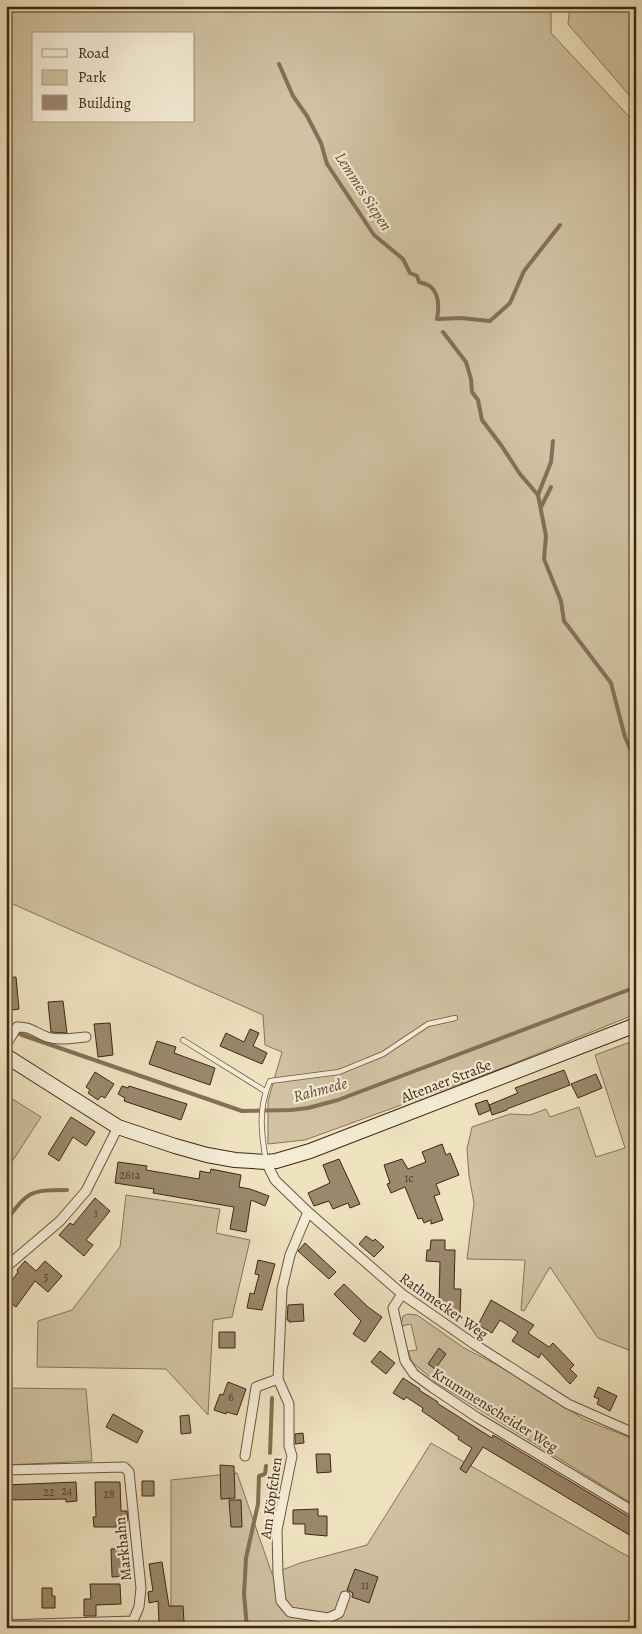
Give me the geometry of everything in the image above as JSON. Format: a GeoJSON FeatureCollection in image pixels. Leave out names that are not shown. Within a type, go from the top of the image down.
{"type":"FeatureCollection","features":[{"type":"Feature","properties":{"kind":"main road","name":"Altenaer Straße"},"geometry":{"type":"LineString","coordinates":[[6,1056],[118,1127],[207,1155],[235,1160],[266,1162],[276,1161],[310,1150],[636,1025]]}},
{"type":"Feature","properties":{"kind":"street"},"geometry":{"type":"LineString","coordinates":[[6,1045],[17,1027],[24,1026],[48,1038],[86,1037]]}},
{"type":"Feature","properties":{"kind":"street"},"geometry":{"type":"LineString","coordinates":[[6,1267],[60,1221],[86,1191],[118,1127]]}},
{"type":"Feature","properties":{"kind":"street","name":"Rathmecker Weg"},"geometry":{"type":"LineString","coordinates":[[266,1162],[275,1180],[308,1212],[402,1294],[474,1344],[568,1404],[636,1434]]}},
{"type":"Feature","properties":{"kind":"street","name":"Am Köpfchen"},"geometry":{"type":"LineString","coordinates":[[308,1212],[290,1254],[282,1289],[278,1379],[289,1404],[289,1446],[292,1456],[277,1530],[278,1574],[281,1601],[290,1612],[328,1618],[339,1613],[345,1596]]}},
{"type":"Feature","properties":{"kind":"street","name":"Krummenscheider Weg"},"geometry":{"type":"LineString","coordinates":[[402,1294],[393,1308],[405,1361],[414,1374],[478,1418],[636,1513]]}},
{"type":"Feature","properties":{"kind":"street","name":"Am Köpfchen"},"geometry":{"type":"LineString","coordinates":[[245,1456],[256,1386],[278,1379]]}},
{"type":"Feature","properties":{"kind":"street","name":"Markhahn"},"geometry":{"type":"LineString","coordinates":[[6,1470],[124,1466],[129,1472],[141,1588],[138,1607],[133,1621],[6,1625]]}},
{"type":"Feature","properties":{"kind":"lane"},"geometry":{"type":"LineString","coordinates":[[266,1162],[261,1113],[270,1080],[338,1072],[384,1054],[428,1024],[455,1018]]}},
{"type":"Feature","properties":{"kind":"lane"},"geometry":{"type":"LineString","coordinates":[[183,1040],[266,1091]]}},
{"type":"Feature","properties":{"kind":"green space"},"geometry":{"type":"Polygon","coordinates":[[[6,6],[551,6],[551,33],[636,124],[636,1014],[500,1069],[305,1140],[268,1144],[268,1101],[282,1052],[265,1045],[263,1015],[6,901],[6,6]]]}},
{"type":"Feature","properties":{"kind":"green space"},"geometry":{"type":"Polygon","coordinates":[[[570,6],[636,6],[636,103],[568,24],[570,6]]]}},
{"type":"Feature","properties":{"kind":"green space"},"geometry":{"type":"Polygon","coordinates":[[[636,1040],[636,1353],[598,1338],[550,1267],[524,1311],[521,1310],[525,1260],[467,1259],[474,1203],[467,1149],[472,1127],[510,1114],[530,1115],[546,1109],[550,1117],[579,1107],[596,1157],[625,1148],[595,1055],[636,1040]]]}},
{"type":"Feature","properties":{"kind":"green space"},"geometry":{"type":"Polygon","coordinates":[[[6,1095],[41,1117],[6,1171],[6,1095]]]}},
{"type":"Feature","properties":{"kind":"green space"},"geometry":{"type":"Polygon","coordinates":[[[126,1195],[220,1209],[216,1233],[250,1240],[232,1317],[213,1320],[208,1415],[166,1369],[37,1367],[38,1321],[72,1310],[120,1247],[126,1195]]]}},
{"type":"Feature","properties":{"kind":"green space"},"geometry":{"type":"Polygon","coordinates":[[[408,1314],[417,1315],[464,1348],[530,1382],[583,1419],[636,1440],[636,1506],[438,1384],[412,1362],[408,1351],[417,1350],[411,1324],[401,1326],[403,1316],[408,1314]]]}},
{"type":"Feature","properties":{"kind":"green space"},"geometry":{"type":"Polygon","coordinates":[[[6,1388],[86,1389],[92,1461],[6,1465],[6,1388]]]}},
{"type":"Feature","properties":{"kind":"green space"},"geometry":{"type":"Polygon","coordinates":[[[431,1443],[636,1561],[636,1628],[171,1628],[171,1480],[237,1473],[272,1574],[300,1563],[367,1545],[431,1443]]]}},
{"type":"Feature","properties":{"kind":"building"},"geometry":{"type":"Polygon","coordinates":[[[16,977],[19,1009],[6,1011],[6,978],[16,977]]]}},
{"type":"Feature","properties":{"kind":"building"},"geometry":{"type":"Polygon","coordinates":[[[63,1001],[67,1033],[51,1032],[48,1002],[63,1001]]]}},
{"type":"Feature","properties":{"kind":"building"},"geometry":{"type":"Polygon","coordinates":[[[110,1023],[113,1055],[98,1057],[94,1024],[110,1023]]]}},
{"type":"Feature","properties":{"kind":"building"},"geometry":{"type":"Polygon","coordinates":[[[250,1029],[259,1033],[253,1046],[267,1053],[262,1064],[220,1046],[226,1033],[244,1042],[250,1029]]]}},
{"type":"Feature","properties":{"kind":"building"},"geometry":{"type":"Polygon","coordinates":[[[157,1041],[176,1047],[174,1053],[215,1068],[210,1085],[149,1064],[157,1041]]]}},
{"type":"Feature","properties":{"kind":"building"},"geometry":{"type":"Polygon","coordinates":[[[564,1070],[570,1085],[492,1115],[489,1105],[518,1093],[515,1088],[564,1070]]]}},
{"type":"Feature","properties":{"kind":"building"},"geometry":{"type":"Polygon","coordinates":[[[95,1072],[114,1084],[105,1098],[101,1096],[98,1100],[88,1093],[90,1090],[86,1087],[95,1072]]]}},
{"type":"Feature","properties":{"kind":"building"},"geometry":{"type":"Polygon","coordinates":[[[596,1074],[602,1088],[578,1098],[571,1084],[596,1074]]]}},
{"type":"Feature","properties":{"kind":"building"},"geometry":{"type":"Polygon","coordinates":[[[122,1086],[128,1088],[129,1086],[187,1104],[181,1120],[124,1101],[125,1098],[118,1094],[122,1086]]]}},
{"type":"Feature","properties":{"kind":"building"},"geometry":{"type":"Polygon","coordinates":[[[487,1100],[491,1110],[479,1115],[475,1104],[487,1100]]]}},
{"type":"Feature","properties":{"kind":"building"},"geometry":{"type":"Polygon","coordinates":[[[71,1117],[95,1132],[86,1146],[73,1137],[59,1161],[48,1154],[71,1117]]]}},
{"type":"Feature","properties":{"kind":"building"},"geometry":{"type":"Polygon","coordinates":[[[442,1144],[446,1155],[450,1153],[459,1175],[436,1184],[440,1194],[434,1196],[443,1220],[431,1224],[431,1220],[424,1223],[422,1218],[418,1219],[405,1187],[391,1193],[387,1184],[390,1183],[384,1165],[402,1159],[408,1169],[426,1162],[422,1152],[442,1144]]]}},
{"type":"Feature","properties":{"kind":"building"},"geometry":{"type":"Polygon","coordinates":[[[339,1159],[360,1204],[350,1208],[348,1203],[333,1209],[329,1201],[314,1206],[308,1193],[330,1183],[323,1165],[339,1159]]]}},
{"type":"Feature","properties":{"kind":"building"},"geometry":{"type":"Polygon","coordinates":[[[118,1162],[147,1166],[146,1170],[199,1179],[200,1171],[210,1173],[211,1169],[241,1175],[239,1187],[269,1196],[265,1206],[251,1200],[246,1232],[230,1229],[234,1207],[153,1193],[154,1189],[115,1183],[118,1162]]]}},
{"type":"Feature","properties":{"kind":"building"},"geometry":{"type":"Polygon","coordinates":[[[95,1198],[110,1211],[86,1240],[93,1245],[84,1256],[59,1235],[70,1223],[73,1225],[95,1198]]]}},
{"type":"Feature","properties":{"kind":"building"},"geometry":{"type":"Polygon","coordinates":[[[366,1236],[373,1241],[375,1239],[384,1247],[374,1257],[359,1244],[366,1236]]]}},
{"type":"Feature","properties":{"kind":"building"},"geometry":{"type":"Polygon","coordinates":[[[431,1240],[445,1240],[445,1250],[455,1250],[454,1289],[461,1289],[460,1315],[448,1311],[448,1305],[439,1305],[440,1262],[426,1261],[427,1250],[430,1250],[431,1240]]]}},
{"type":"Feature","properties":{"kind":"building"},"geometry":{"type":"Polygon","coordinates":[[[305,1243],[336,1272],[329,1279],[298,1251],[305,1243]]]}},
{"type":"Feature","properties":{"kind":"building"},"geometry":{"type":"Polygon","coordinates":[[[258,1260],[275,1264],[262,1310],[247,1308],[250,1293],[254,1294],[259,1275],[255,1274],[258,1260]]]}},
{"type":"Feature","properties":{"kind":"building"},"geometry":{"type":"Polygon","coordinates":[[[25,1261],[36,1271],[45,1261],[62,1276],[48,1292],[35,1281],[16,1307],[6,1300],[6,1289],[18,1272],[17,1270],[25,1261]]]}},
{"type":"Feature","properties":{"kind":"building"},"geometry":{"type":"Polygon","coordinates":[[[344,1284],[368,1307],[382,1317],[365,1342],[353,1334],[361,1321],[334,1294],[344,1284]]]}},
{"type":"Feature","properties":{"kind":"building"},"geometry":{"type":"Polygon","coordinates":[[[491,1300],[534,1325],[528,1333],[549,1347],[553,1343],[574,1365],[570,1369],[577,1376],[570,1384],[541,1353],[539,1358],[512,1341],[518,1332],[500,1320],[492,1333],[478,1325],[491,1300]]]}},
{"type":"Feature","properties":{"kind":"building"},"geometry":{"type":"Polygon","coordinates":[[[303,1304],[304,1321],[289,1322],[287,1320],[288,1305],[303,1304]]]}},
{"type":"Feature","properties":{"kind":"building"},"geometry":{"type":"Polygon","coordinates":[[[219,1332],[235,1332],[235,1348],[219,1348],[219,1332]]]}},
{"type":"Feature","properties":{"kind":"building"},"geometry":{"type":"Polygon","coordinates":[[[439,1348],[446,1354],[435,1369],[428,1364],[439,1348]]]}},
{"type":"Feature","properties":{"kind":"building"},"geometry":{"type":"Polygon","coordinates":[[[380,1351],[395,1363],[386,1374],[371,1362],[380,1351]]]}},
{"type":"Feature","properties":{"kind":"building"},"geometry":{"type":"Polygon","coordinates":[[[403,1378],[437,1403],[492,1438],[493,1435],[636,1521],[636,1539],[483,1447],[466,1473],[460,1469],[472,1448],[422,1411],[423,1408],[406,1397],[404,1400],[393,1393],[403,1378]]]}},
{"type":"Feature","properties":{"kind":"building"},"geometry":{"type":"Polygon","coordinates":[[[228,1382],[246,1389],[237,1415],[214,1410],[220,1394],[223,1395],[228,1382]]]}},
{"type":"Feature","properties":{"kind":"building"},"geometry":{"type":"Polygon","coordinates":[[[598,1387],[617,1396],[610,1411],[597,1404],[599,1399],[594,1397],[598,1387]]]}},
{"type":"Feature","properties":{"kind":"building"},"geometry":{"type":"Polygon","coordinates":[[[113,1414],[143,1431],[137,1443],[106,1427],[113,1414]]]}},
{"type":"Feature","properties":{"kind":"building"},"geometry":{"type":"Polygon","coordinates":[[[189,1415],[191,1433],[181,1434],[180,1416],[189,1415]]]}},
{"type":"Feature","properties":{"kind":"building"},"geometry":{"type":"Polygon","coordinates":[[[303,1433],[304,1443],[295,1444],[295,1434],[303,1433]]]}},
{"type":"Feature","properties":{"kind":"building"},"geometry":{"type":"Polygon","coordinates":[[[316,1454],[330,1454],[331,1472],[317,1473],[316,1454]]]}},
{"type":"Feature","properties":{"kind":"building"},"geometry":{"type":"Polygon","coordinates":[[[220,1465],[234,1466],[235,1498],[221,1499],[220,1465]]]}},
{"type":"Feature","properties":{"kind":"building"},"geometry":{"type":"Polygon","coordinates":[[[142,1481],[154,1481],[154,1496],[142,1496],[142,1481]]]}},
{"type":"Feature","properties":{"kind":"building"},"geometry":{"type":"Polygon","coordinates":[[[76,1482],[77,1501],[66,1502],[66,1499],[6,1500],[6,1485],[76,1482]]]}},
{"type":"Feature","properties":{"kind":"building"},"geometry":{"type":"Polygon","coordinates":[[[95,1482],[120,1482],[121,1511],[127,1511],[128,1521],[116,1523],[116,1527],[94,1527],[93,1517],[96,1517],[95,1482]]]}},
{"type":"Feature","properties":{"kind":"building"},"geometry":{"type":"Polygon","coordinates":[[[229,1500],[241,1500],[242,1527],[231,1527],[229,1500]]]}},
{"type":"Feature","properties":{"kind":"building"},"geometry":{"type":"Polygon","coordinates":[[[318,1509],[318,1516],[327,1516],[327,1536],[305,1534],[305,1524],[293,1524],[293,1510],[318,1509]]]}},
{"type":"Feature","properties":{"kind":"building"},"geometry":{"type":"Polygon","coordinates":[[[126,1548],[127,1576],[112,1577],[111,1549],[126,1548]]]}},
{"type":"Feature","properties":{"kind":"building"},"geometry":{"type":"Polygon","coordinates":[[[162,1562],[169,1606],[183,1606],[184,1622],[159,1623],[158,1601],[149,1603],[148,1592],[153,1591],[149,1564],[162,1562]]]}},
{"type":"Feature","properties":{"kind":"building"},"geometry":{"type":"Polygon","coordinates":[[[355,1569],[378,1577],[369,1603],[352,1597],[353,1593],[347,1590],[355,1569]]]}},
{"type":"Feature","properties":{"kind":"building"},"geometry":{"type":"Polygon","coordinates":[[[90,1584],[120,1584],[121,1604],[96,1605],[96,1616],[84,1616],[84,1599],[91,1599],[90,1584]]]}},
{"type":"Feature","properties":{"kind":"building"},"geometry":{"type":"Polygon","coordinates":[[[42,1588],[52,1588],[52,1596],[55,1596],[55,1608],[42,1608],[42,1588]]]}},
{"type":"Feature","properties":{"kind":"waterway","name":"Lemmes Siepen"},"geometry":{"type":"LineString","coordinates":[[279,64],[293,96],[307,116],[321,143],[327,164],[374,235],[403,259],[410,273],[417,276],[419,282],[428,285],[434,290],[438,302],[437,319],[461,318],[490,321],[510,303],[524,271],[560,225]]}},
{"type":"Feature","properties":{"kind":"waterway","name":"Lemmes Siepen"},"geometry":{"type":"LineString","coordinates":[[443,332],[466,362],[471,379],[472,392],[478,400],[482,420],[520,474],[538,495],[546,536],[544,559],[561,601],[564,621],[611,683],[625,737],[636,762]]}},
{"type":"Feature","properties":{"kind":"waterway"},"geometry":{"type":"LineString","coordinates":[[538,495],[551,462],[553,441]]}},
{"type":"Feature","properties":{"kind":"waterway"},"geometry":{"type":"LineString","coordinates":[[541,507],[551,487]]}},
{"type":"Feature","properties":{"kind":"waterway","name":"Rahmede"},"geometry":{"type":"LineString","coordinates":[[6,1026],[22,1035],[242,1111],[291,1110],[308,1108],[338,1100],[636,987]]}},
{"type":"Feature","properties":{"kind":"waterway"},"geometry":{"type":"LineString","coordinates":[[6,1221],[25,1198],[31,1194],[67,1190]]}},
{"type":"Feature","properties":{"kind":"waterway"},"geometry":{"type":"LineString","coordinates":[[270,1453],[272,1398]]}},
{"type":"Feature","properties":{"kind":"waterway"},"geometry":{"type":"LineString","coordinates":[[247,1628],[244,1594],[246,1558],[258,1504],[259,1476],[265,1474],[266,1466]]}}]}
